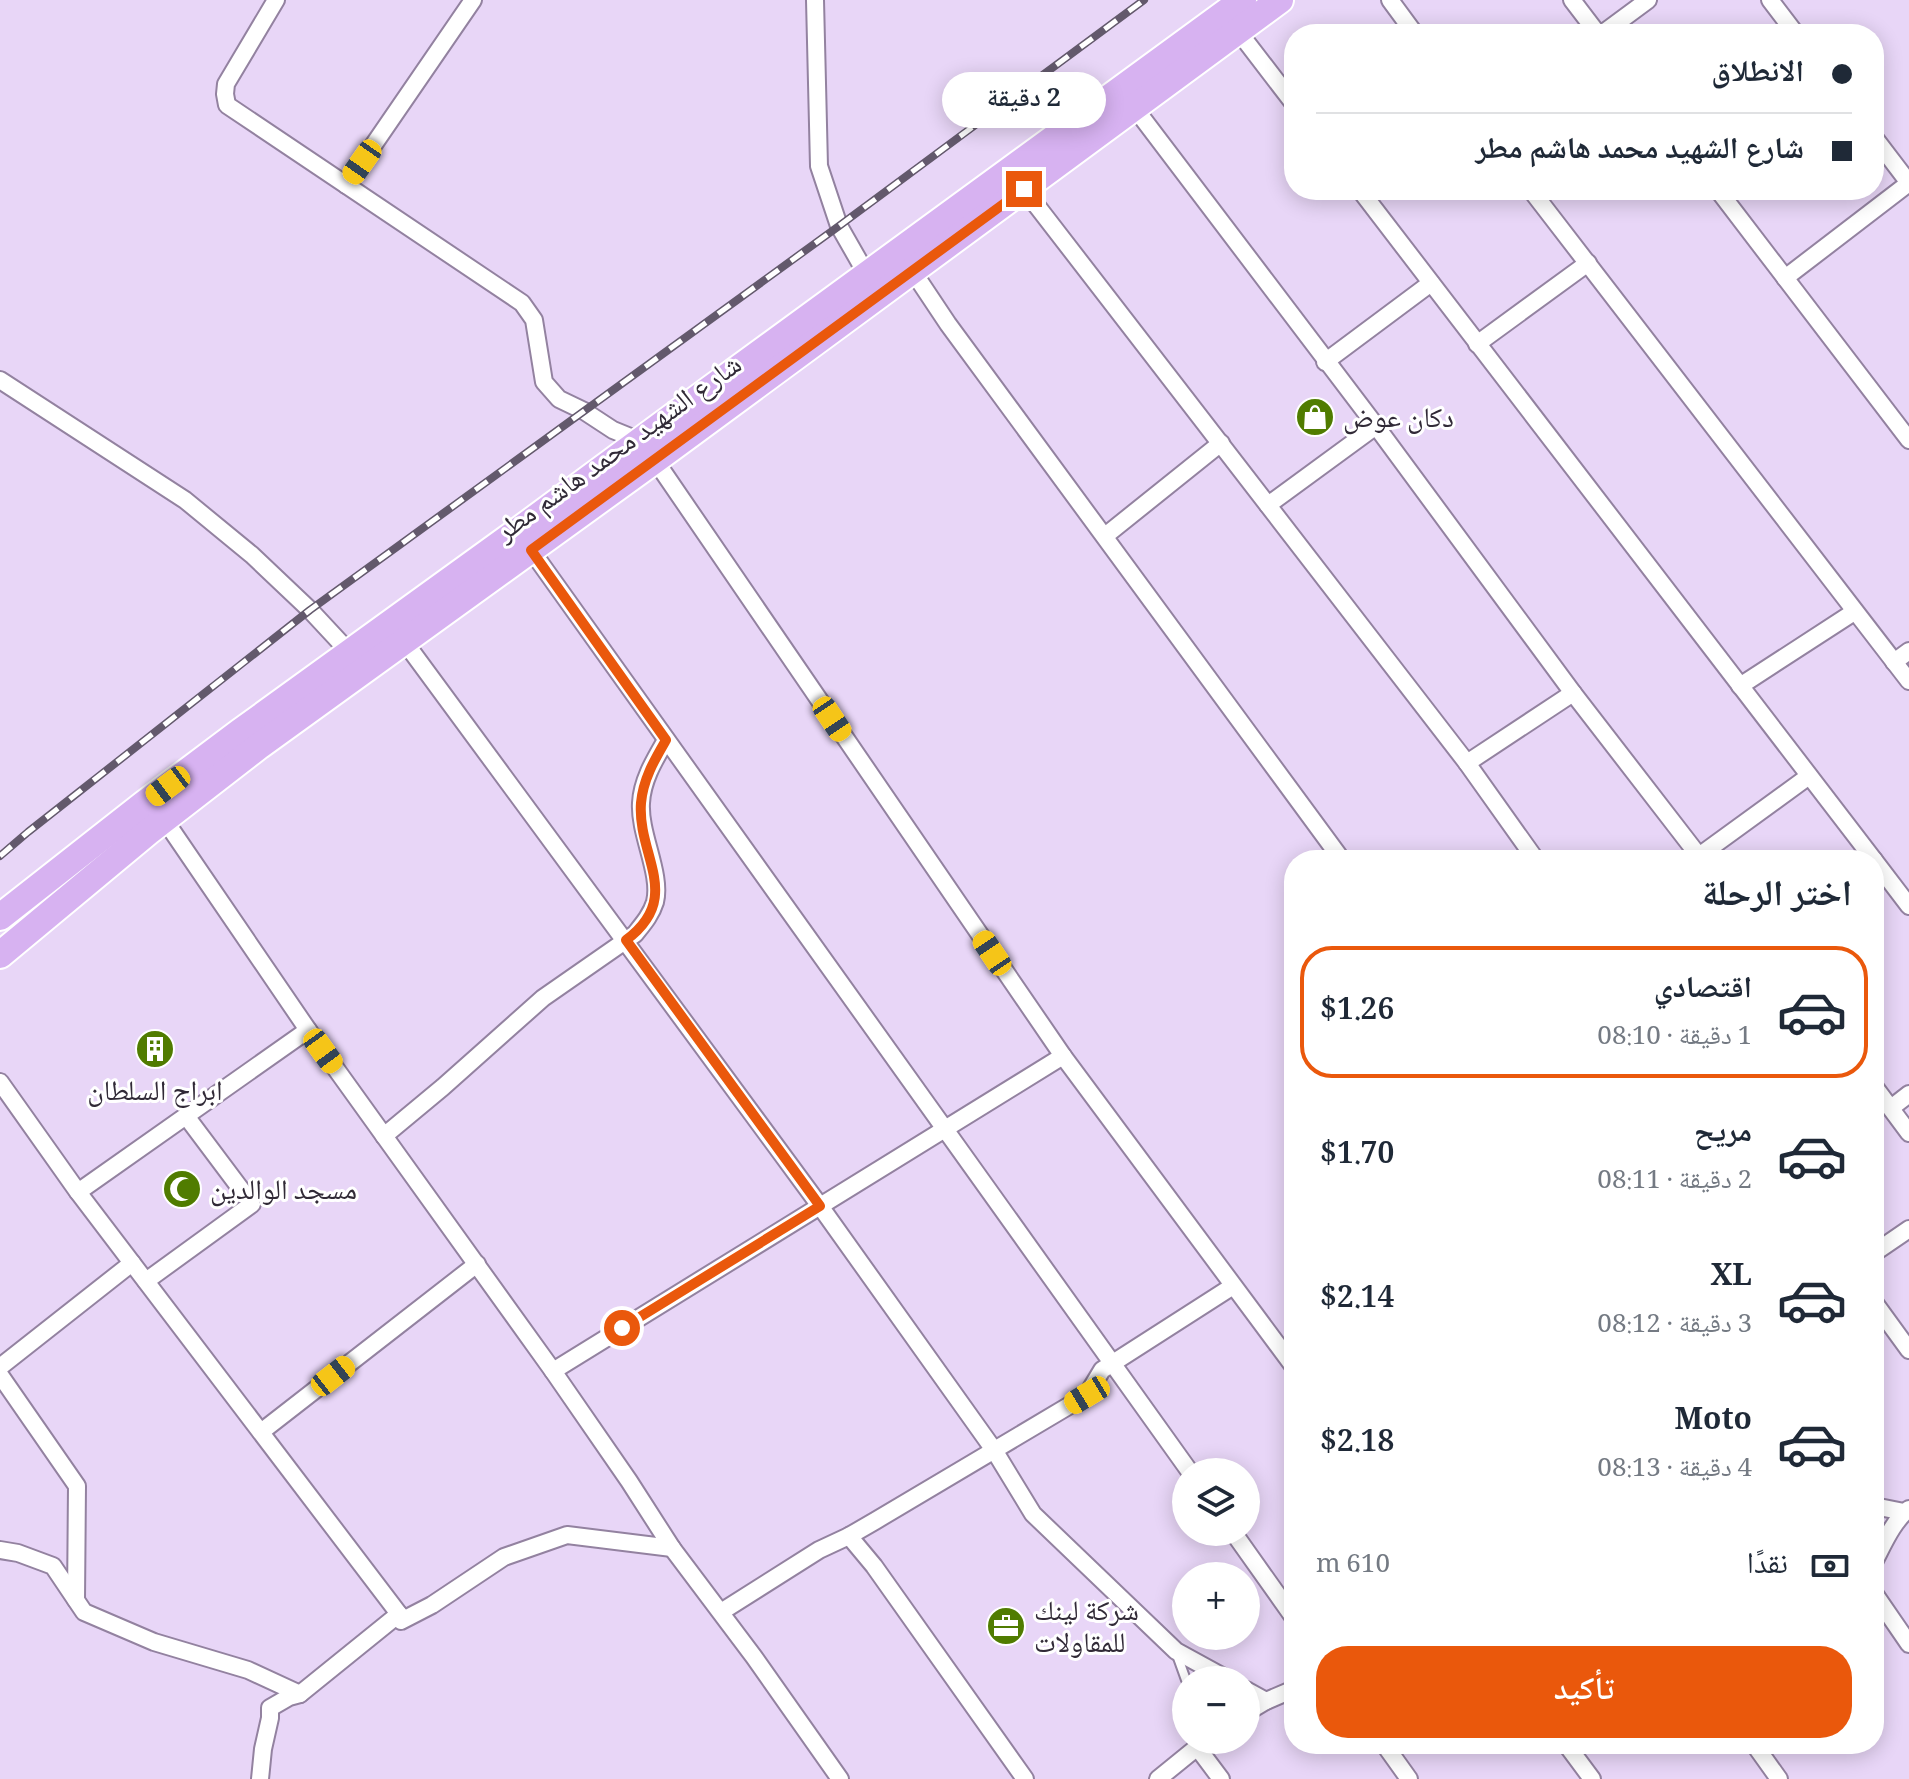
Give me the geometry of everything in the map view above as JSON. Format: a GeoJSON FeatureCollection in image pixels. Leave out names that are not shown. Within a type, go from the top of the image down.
{"type":"FeatureCollection","features":[{"type":"Feature","properties":{"kind":"main road","name":"شارع الشهيد محمد هاشم مطر"},"geometry":{"type":"LineString","coordinates":[[0,917],[144,804],[350,653],[912,270],[1017,180],[1243,0]]}},
{"type":"Feature","properties":{"kind":"main road","name":"شارع الشهيد محمد هاشم مطر"},"geometry":{"type":"LineString","coordinates":[[0,955],[164,819],[259,746],[531,550],[648,451],[867,275],[1134,107],[1280,0]]}},
{"type":"Feature","properties":{"kind":"street"},"geometry":{"type":"LineString","coordinates":[[276,0],[226,84],[227,105],[522,303],[534,320],[544,382],[551,391],[559,399],[648,451],[1063,1056],[1284,1354]]}},
{"type":"Feature","properties":{"kind":"street"},"geometry":{"type":"LineString","coordinates":[[346,185],[473,0]]}},
{"type":"Feature","properties":{"kind":"street"},"geometry":{"type":"LineString","coordinates":[[815,0],[819,166],[839,226],[867,275]]}},
{"type":"Feature","properties":{"kind":"street"},"geometry":{"type":"LineString","coordinates":[[1390,0],[1408,24]]}},
{"type":"Feature","properties":{"kind":"street"},"geometry":{"type":"LineString","coordinates":[[1572,0],[1592,24]]}},
{"type":"Feature","properties":{"kind":"street"},"geometry":{"type":"LineString","coordinates":[[1614,24],[1648,0]]}},
{"type":"Feature","properties":{"kind":"street"},"geometry":{"type":"LineString","coordinates":[[1770,0],[1788,24]]}},
{"type":"Feature","properties":{"kind":"street"},"geometry":{"type":"LineString","coordinates":[[1238,31],[1284,91]]}},
{"type":"Feature","properties":{"kind":"street"},"geometry":{"type":"LineString","coordinates":[[1134,107],[1694,850]]}},
{"type":"Feature","properties":{"kind":"street"},"geometry":{"type":"LineString","coordinates":[[1785,278],[1909,183],[1884,150]]}},
{"type":"Feature","properties":{"kind":"street"},"geometry":{"type":"LineString","coordinates":[[1017,180],[1467,763],[1529,850]]}},
{"type":"Feature","properties":{"kind":"street"},"geometry":{"type":"LineString","coordinates":[[1368,200],[1866,850]]}},
{"type":"Feature","properties":{"kind":"street"},"geometry":{"type":"LineString","coordinates":[[1540,200],[1909,681]]}},
{"type":"Feature","properties":{"kind":"street"},"geometry":{"type":"LineString","coordinates":[[1726,200],[1909,440]]}},
{"type":"Feature","properties":{"kind":"street"},"geometry":{"type":"LineString","coordinates":[[1477,344],[1588,263]]}},
{"type":"Feature","properties":{"kind":"street"},"geometry":{"type":"LineString","coordinates":[[912,270],[948,324],[1335,850]]}},
{"type":"Feature","properties":{"kind":"street"},"geometry":{"type":"LineString","coordinates":[[1325,362],[1431,283]]}},
{"type":"Feature","properties":{"kind":"street"},"geometry":{"type":"LineString","coordinates":[[0,380],[185,500],[252,555],[350,653]]}},
{"type":"Feature","properties":{"kind":"street"},"geometry":{"type":"LineString","coordinates":[[1268,505],[1376,426]]}},
{"type":"Feature","properties":{"kind":"street"},"geometry":{"type":"LineString","coordinates":[[1105,536],[1221,443]]}},
{"type":"Feature","properties":{"kind":"street"},"geometry":{"type":"LineString","coordinates":[[531,550],[1180,1458]]}},
{"type":"Feature","properties":{"kind":"street"},"geometry":{"type":"LineString","coordinates":[[1740,686],[1854,612]]}},
{"type":"Feature","properties":{"kind":"street"},"geometry":{"type":"LineString","coordinates":[[404,641],[820,1206],[994,1450],[1033,1514],[1176,1651],[1203,1666]]}},
{"type":"Feature","properties":{"kind":"street"},"geometry":{"type":"LineString","coordinates":[[1894,662],[1909,651]]}},
{"type":"Feature","properties":{"kind":"street"},"geometry":{"type":"LineString","coordinates":[[1467,763],[1573,693]]}},
{"type":"Feature","properties":{"kind":"street"},"geometry":{"type":"LineString","coordinates":[[384,1136],[543,998],[635,934],[647,920],[655,901],[656,887],[641,804],[645,782],[666,740]]}},
{"type":"Feature","properties":{"kind":"street"},"geometry":{"type":"LineString","coordinates":[[1711,850],[1809,776]]}},
{"type":"Feature","properties":{"kind":"street"},"geometry":{"type":"LineString","coordinates":[[164,819],[308,1030],[553,1371],[672,1548],[840,1779]]}},
{"type":"Feature","properties":{"kind":"street"},"geometry":{"type":"LineString","coordinates":[[1884,873],[1909,906]]}},
{"type":"Feature","properties":{"kind":"street"},"geometry":{"type":"LineString","coordinates":[[78,1192],[308,1030]]}},
{"type":"Feature","properties":{"kind":"street"},"geometry":{"type":"LineString","coordinates":[[553,1371],[1063,1056]]}},
{"type":"Feature","properties":{"kind":"street"},"geometry":{"type":"LineString","coordinates":[[0,1082],[78,1192],[399,1614],[401,1621],[432,1605],[504,1557],[567,1535],[672,1548]]}},
{"type":"Feature","properties":{"kind":"street"},"geometry":{"type":"LineString","coordinates":[[1891,1108],[1909,1094]]}},
{"type":"Feature","properties":{"kind":"street"},"geometry":{"type":"LineString","coordinates":[[1884,1099],[1909,1133]]}},
{"type":"Feature","properties":{"kind":"street"},"geometry":{"type":"LineString","coordinates":[[146,1281],[252,1204],[186,1116]]}},
{"type":"Feature","properties":{"kind":"street"},"geometry":{"type":"LineString","coordinates":[[1884,1246],[1909,1229]]}},
{"type":"Feature","properties":{"kind":"street"},"geometry":{"type":"LineString","coordinates":[[0,1367],[132,1263]]}},
{"type":"Feature","properties":{"kind":"street"},"geometry":{"type":"LineString","coordinates":[[261,1432],[477,1264]]}},
{"type":"Feature","properties":{"kind":"street"},"geometry":{"type":"LineString","coordinates":[[721,1612],[819,1550],[944,1482],[1087,1395],[1102,1370],[1233,1286]]}},
{"type":"Feature","properties":{"kind":"street"},"geometry":{"type":"LineString","coordinates":[[1884,1316],[1909,1350]]}},
{"type":"Feature","properties":{"kind":"street"},"geometry":{"type":"LineString","coordinates":[[0,1375],[77,1486],[76,1600]]}},
{"type":"Feature","properties":{"kind":"street"},"geometry":{"type":"LineString","coordinates":[[1884,1507],[1906,1510],[1884,1546]]}},
{"type":"Feature","properties":{"kind":"street"},"geometry":{"type":"LineString","coordinates":[[849,1536],[874,1566],[1025,1779]]}},
{"type":"Feature","properties":{"kind":"street"},"geometry":{"type":"LineString","coordinates":[[1243,1546],[1284,1604]]}},
{"type":"Feature","properties":{"kind":"street"},"geometry":{"type":"LineString","coordinates":[[0,1550],[53,1566],[84,1612],[130,1633],[248,1670],[300,1694]]}},
{"type":"Feature","properties":{"kind":"street"},"geometry":{"type":"LineString","coordinates":[[1884,1608],[1909,1644]]}},
{"type":"Feature","properties":{"kind":"street"},"geometry":{"type":"LineString","coordinates":[[260,1779],[270,1708],[300,1694],[399,1614]]}},
{"type":"Feature","properties":{"kind":"street"},"geometry":{"type":"LineString","coordinates":[[1260,1705],[1284,1693]]}},
{"type":"Feature","properties":{"kind":"street"},"geometry":{"type":"LineString","coordinates":[[1260,1698],[1266,1701]]}},
{"type":"Feature","properties":{"kind":"street"},"geometry":{"type":"LineString","coordinates":[[1158,1779],[1186,1754]]}},
{"type":"Feature","properties":{"kind":"street"},"geometry":{"type":"LineString","coordinates":[[1207,1754],[1221,1779]]}},
{"type":"Feature","properties":{"kind":"street"},"geometry":{"type":"LineString","coordinates":[[1391,1754],[1409,1779]]}},
{"type":"Feature","properties":{"kind":"street"},"geometry":{"type":"LineString","coordinates":[[1573,1754],[1592,1779]]}},
{"type":"Feature","properties":{"kind":"street"},"geometry":{"type":"LineString","coordinates":[[1761,1754],[1779,1779]]}},
{"type":"Feature","properties":{"kind":"lane"},"geometry":{"type":"LineString","coordinates":[[1176,1651],[1181,1666]]}},
{"type":"Feature","properties":{"kind":"railway"},"geometry":{"type":"LineString","coordinates":[[0,856],[310,610],[1144,0]]}},
{"type":"Feature","properties":{"kind":"place","name":"دكان عوض"},"geometry":{"type":"Point","coordinates":[1315,417]}},
{"type":"Feature","properties":{"kind":"place","name":"ابراج السلطان"},"geometry":{"type":"Point","coordinates":[155,1049]}},
{"type":"Feature","properties":{"kind":"place","name":"مسجد الوالدين"},"geometry":{"type":"Point","coordinates":[182,1189]}},
{"type":"Feature","properties":{"kind":"place","name":"شركة لينك للمقاولات"},"geometry":{"type":"Point","coordinates":[1006,1626]}},
{"type":"Feature","properties":{"kind":"route"},"geometry":{"type":"LineString","coordinates":[[622,1328],[820,1206],[626,940],[647,920],[655,901],[656,887],[641,804],[645,782],[666,740],[531,550],[1024,189]]}}]}
